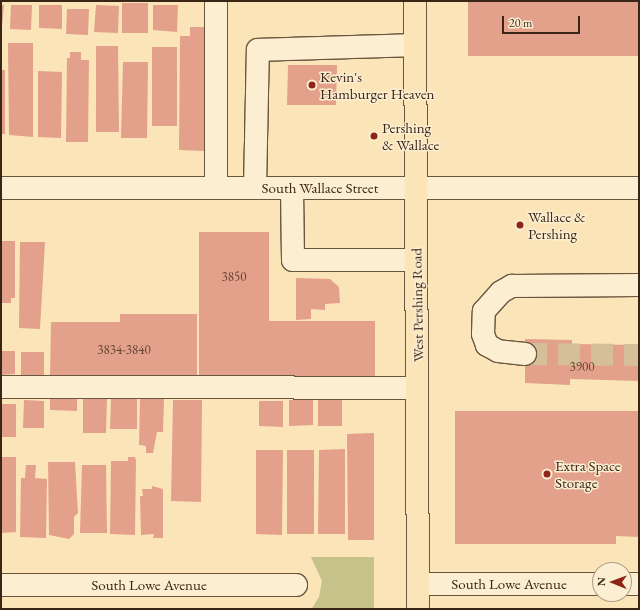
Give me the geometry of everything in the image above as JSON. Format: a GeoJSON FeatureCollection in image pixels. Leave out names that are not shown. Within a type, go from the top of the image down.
{"type":"FeatureCollection","features":[{"type":"Feature","properties":{"kind":"main road","name":"West Pershing Road"},"geometry":{"type":"LineString","coordinates":[[415,1],[418,609]]}},
{"type":"Feature","properties":{"kind":"street"},"geometry":{"type":"LineString","coordinates":[[216,1],[216,188]]}},
{"type":"Feature","properties":{"kind":"street"},"geometry":{"type":"LineString","coordinates":[[256,188],[258,50],[415,45]]}},
{"type":"Feature","properties":{"kind":"street","name":"South Wallace Street"},"geometry":{"type":"LineString","coordinates":[[1,188],[639,188]]}},
{"type":"Feature","properties":{"kind":"street"},"geometry":{"type":"LineString","coordinates":[[292,188],[293,260],[416,260]]}},
{"type":"Feature","properties":{"kind":"street"},"geometry":{"type":"LineString","coordinates":[[525,354],[498,351],[487,345],[483,334],[484,311],[501,292],[512,286],[639,285]]}},
{"type":"Feature","properties":{"kind":"street"},"geometry":{"type":"LineString","coordinates":[[1,387],[417,388]]}},
{"type":"Feature","properties":{"kind":"street","name":"South Lowe Avenue"},"geometry":{"type":"LineString","coordinates":[[418,584],[592,584]]}},
{"type":"Feature","properties":{"kind":"street","name":"South Lowe Avenue"},"geometry":{"type":"LineString","coordinates":[[1,585],[296,585]]}},
{"type":"Feature","properties":{"kind":"shaded area"},"geometry":{"type":"Polygon","coordinates":[[[311,557],[374,557],[374,608],[312,608],[319,597],[322,581],[311,557]]]}},
{"type":"Feature","properties":{"kind":"building"},"geometry":{"type":"Polygon","coordinates":[[[468,1],[639,1],[639,56],[468,56],[468,1]]]}},
{"type":"Feature","properties":{"kind":"building"},"geometry":{"type":"Polygon","coordinates":[[[122,3],[148,3],[148,33],[122,33],[122,3]]]}},
{"type":"Feature","properties":{"kind":"building"},"geometry":{"type":"Polygon","coordinates":[[[1,5],[4,5],[2,27],[1,27],[1,5]]]}},
{"type":"Feature","properties":{"kind":"building"},"geometry":{"type":"Polygon","coordinates":[[[11,5],[32,5],[31,30],[10,29],[11,5]]]}},
{"type":"Feature","properties":{"kind":"building"},"geometry":{"type":"Polygon","coordinates":[[[39,5],[62,5],[62,29],[39,28],[39,5]]]}},
{"type":"Feature","properties":{"kind":"building"},"geometry":{"type":"Polygon","coordinates":[[[96,5],[119,6],[118,33],[94,32],[96,5]]]}},
{"type":"Feature","properties":{"kind":"building"},"geometry":{"type":"Polygon","coordinates":[[[153,5],[178,5],[177,32],[153,30],[153,5]]]}},
{"type":"Feature","properties":{"kind":"building"},"geometry":{"type":"Polygon","coordinates":[[[67,9],[89,9],[88,35],[66,34],[67,9]]]}},
{"type":"Feature","properties":{"kind":"building"},"geometry":{"type":"Polygon","coordinates":[[[190,27],[208,27],[206,151],[179,150],[180,36],[190,36],[190,27]]]}},
{"type":"Feature","properties":{"kind":"building"},"geometry":{"type":"Polygon","coordinates":[[[8,43],[33,43],[33,137],[9,135],[8,43]]]}},
{"type":"Feature","properties":{"kind":"building"},"geometry":{"type":"Polygon","coordinates":[[[96,46],[118,46],[119,132],[96,132],[96,46]]]}},
{"type":"Feature","properties":{"kind":"building"},"geometry":{"type":"Polygon","coordinates":[[[152,47],[177,47],[177,126],[152,126],[152,47]]]}},
{"type":"Feature","properties":{"kind":"building"},"geometry":{"type":"Polygon","coordinates":[[[70,52],[81,52],[81,60],[89,60],[88,142],[66,142],[67,58],[70,58],[70,52]]]}},
{"type":"Feature","properties":{"kind":"building"},"geometry":{"type":"Polygon","coordinates":[[[123,62],[148,62],[147,138],[121,138],[123,62]]]}},
{"type":"Feature","properties":{"kind":"building","name":"Kevin's Hamburger Heaven"},"geometry":{"type":"Polygon","coordinates":[[[288,65],[337,65],[336,105],[287,105],[288,65]]]}},
{"type":"Feature","properties":{"kind":"building"},"geometry":{"type":"Polygon","coordinates":[[[1,70],[5,70],[5,134],[1,134],[1,70]]]}},
{"type":"Feature","properties":{"kind":"building"},"geometry":{"type":"Polygon","coordinates":[[[38,71],[62,72],[61,138],[38,137],[38,71]]]}},
{"type":"Feature","properties":{"kind":"building"},"geometry":{"type":"Polygon","coordinates":[[[199,232],[269,232],[269,321],[375,321],[375,378],[199,378],[199,232]]]}},
{"type":"Feature","properties":{"kind":"building"},"geometry":{"type":"Polygon","coordinates":[[[1,241],[15,241],[15,298],[11,298],[11,303],[1,303],[1,241]]]}},
{"type":"Feature","properties":{"kind":"building"},"geometry":{"type":"Polygon","coordinates":[[[20,242],[45,242],[40,329],[19,328],[20,242]]]}},
{"type":"Feature","properties":{"kind":"building"},"geometry":{"type":"Polygon","coordinates":[[[296,278],[330,279],[339,287],[340,303],[325,304],[325,310],[311,309],[311,319],[296,320],[296,278]]]}},
{"type":"Feature","properties":{"kind":"building"},"geometry":{"type":"Polygon","coordinates":[[[120,314],[197,314],[197,379],[50,379],[51,322],[120,322],[120,314]]]}},
{"type":"Feature","properties":{"kind":"building"},"geometry":{"type":"Polygon","coordinates":[[[525,339],[572,340],[572,344],[639,345],[639,381],[570,379],[570,385],[525,383],[525,339]]]}},
{"type":"Feature","properties":{"kind":"building"},"geometry":{"type":"Polygon","coordinates":[[[1,351],[15,351],[15,374],[1,375],[1,351]]]}},
{"type":"Feature","properties":{"kind":"building"},"geometry":{"type":"Polygon","coordinates":[[[21,352],[44,352],[44,377],[21,377],[21,352]]]}},
{"type":"Feature","properties":{"kind":"building"},"geometry":{"type":"Polygon","coordinates":[[[77,393],[77,411],[50,410],[50,394],[77,393]]]}},
{"type":"Feature","properties":{"kind":"building"},"geometry":{"type":"Polygon","coordinates":[[[83,398],[107,398],[106,433],[83,433],[83,398]]]}},
{"type":"Feature","properties":{"kind":"building"},"geometry":{"type":"Polygon","coordinates":[[[164,398],[163,432],[157,432],[153,453],[146,453],[146,446],[139,445],[140,399],[164,398]]]}},
{"type":"Feature","properties":{"kind":"building"},"geometry":{"type":"Polygon","coordinates":[[[111,399],[137,399],[137,429],[110,429],[111,399]]]}},
{"type":"Feature","properties":{"kind":"building"},"geometry":{"type":"Polygon","coordinates":[[[24,400],[44,401],[44,428],[23,428],[24,400]]]}},
{"type":"Feature","properties":{"kind":"building"},"geometry":{"type":"Polygon","coordinates":[[[173,400],[202,400],[201,502],[171,501],[173,400]]]}},
{"type":"Feature","properties":{"kind":"building"},"geometry":{"type":"Polygon","coordinates":[[[289,400],[313,400],[313,425],[289,426],[289,400]]]}},
{"type":"Feature","properties":{"kind":"building"},"geometry":{"type":"Polygon","coordinates":[[[318,400],[342,400],[342,426],[318,426],[318,400]]]}},
{"type":"Feature","properties":{"kind":"building"},"geometry":{"type":"Polygon","coordinates":[[[259,401],[283,401],[283,427],[259,426],[259,401]]]}},
{"type":"Feature","properties":{"kind":"building"},"geometry":{"type":"Polygon","coordinates":[[[1,404],[16,404],[16,437],[1,437],[1,404]]]}},
{"type":"Feature","properties":{"kind":"building","name":"Extra Space Storage"},"geometry":{"type":"Polygon","coordinates":[[[455,411],[639,411],[639,537],[616,536],[616,544],[455,544],[455,411]]]}},
{"type":"Feature","properties":{"kind":"building"},"geometry":{"type":"Polygon","coordinates":[[[374,433],[374,540],[348,540],[347,434],[374,433]]]}},
{"type":"Feature","properties":{"kind":"building"},"geometry":{"type":"Polygon","coordinates":[[[345,449],[345,534],[318,534],[319,450],[345,449]]]}},
{"type":"Feature","properties":{"kind":"building"},"geometry":{"type":"Polygon","coordinates":[[[256,450],[283,450],[282,535],[256,534],[256,450]]]}},
{"type":"Feature","properties":{"kind":"building"},"geometry":{"type":"Polygon","coordinates":[[[287,450],[314,450],[314,534],[287,534],[287,450]]]}},
{"type":"Feature","properties":{"kind":"building"},"geometry":{"type":"Polygon","coordinates":[[[1,457],[16,457],[16,532],[1,533],[1,457]]]}},
{"type":"Feature","properties":{"kind":"building"},"geometry":{"type":"Polygon","coordinates":[[[128,457],[135,457],[136,461],[135,535],[110,534],[111,461],[128,461],[128,457]]]}},
{"type":"Feature","properties":{"kind":"building"},"geometry":{"type":"Polygon","coordinates":[[[48,462],[75,462],[78,513],[74,517],[74,534],[69,539],[49,535],[48,462]]]}},
{"type":"Feature","properties":{"kind":"building"},"geometry":{"type":"Polygon","coordinates":[[[26,465],[36,465],[35,478],[47,479],[46,538],[20,537],[21,478],[25,478],[26,465]]]}},
{"type":"Feature","properties":{"kind":"building"},"geometry":{"type":"Polygon","coordinates":[[[82,465],[106,465],[107,533],[80,533],[82,465]]]}},
{"type":"Feature","properties":{"kind":"building"},"geometry":{"type":"Polygon","coordinates":[[[152,486],[163,489],[163,538],[153,538],[154,534],[141,535],[140,496],[143,496],[142,489],[152,489],[152,486]]]}},
{"type":"Feature","properties":{"kind":"tunnel"},"geometry":{"type":"LineString","coordinates":[[525,354],[639,355]]}},
{"type":"Feature","properties":{"kind":"place","name":"Kevin's Hamburger Heaven"},"geometry":{"type":"Point","coordinates":[312,85]}},
{"type":"Feature","properties":{"kind":"place","name":"Pershing & Wallace"},"geometry":{"type":"Point","coordinates":[374,136]}},
{"type":"Feature","properties":{"kind":"place","name":"Wallace & Pershing"},"geometry":{"type":"Point","coordinates":[520,225]}},
{"type":"Feature","properties":{"kind":"place","name":"Extra Space Storage"},"geometry":{"type":"Point","coordinates":[547,474]}}]}
